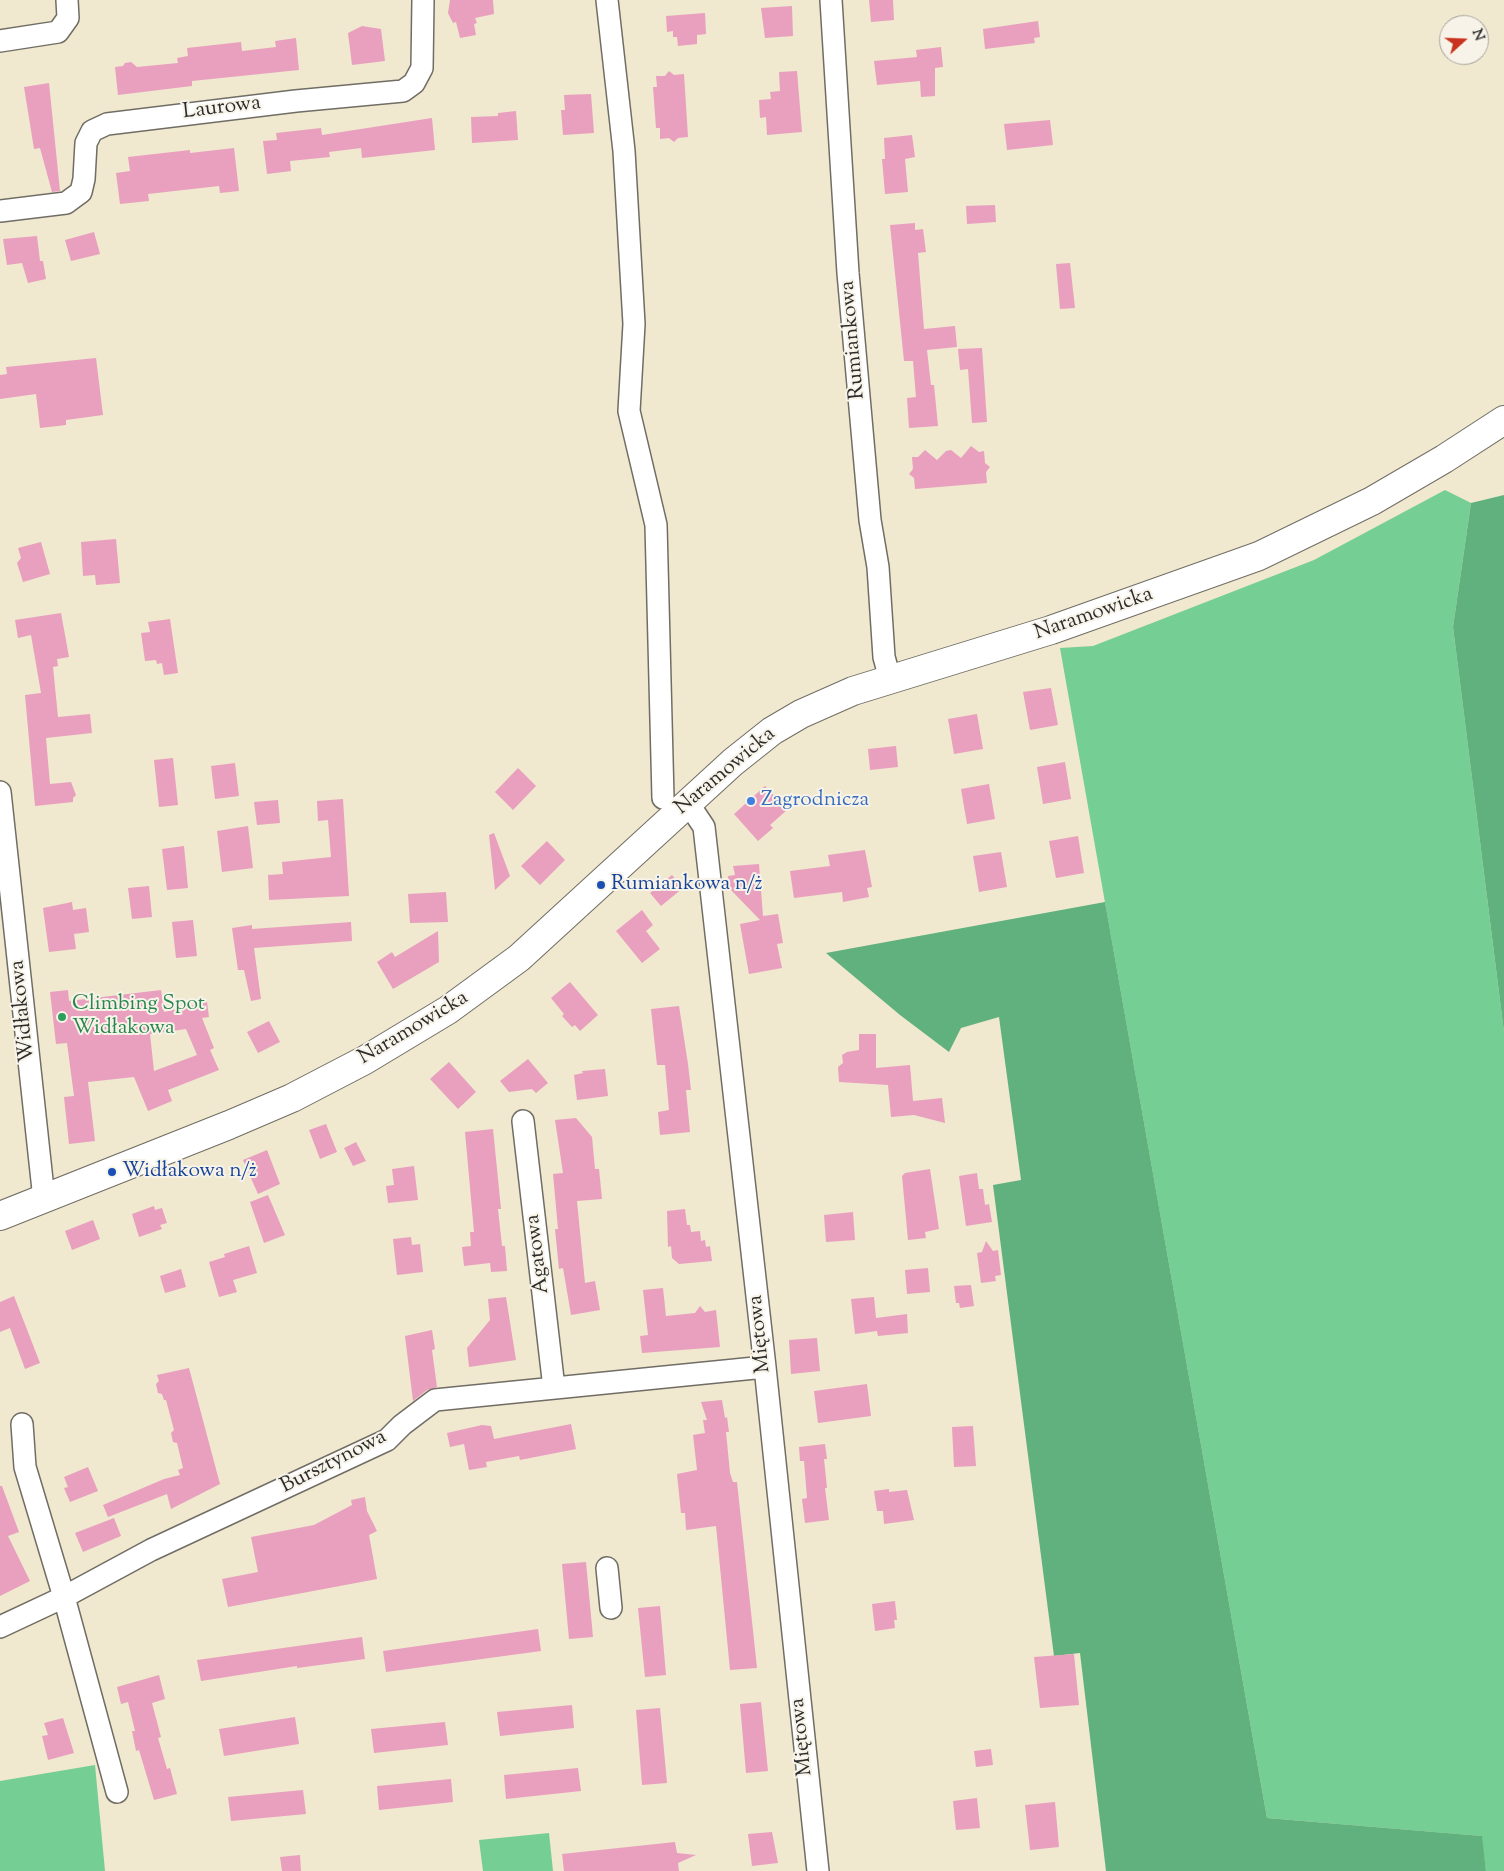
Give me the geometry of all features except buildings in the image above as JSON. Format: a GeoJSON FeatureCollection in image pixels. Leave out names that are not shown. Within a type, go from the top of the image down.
{"type":"FeatureCollection","features":[{"type":"Feature","properties":{"kind":"street"},"geometry":{"type":"LineString","coordinates":[[0,41],[58,32],[68,18],[67,0]]}},
{"type":"Feature","properties":{"kind":"street","name":"Laurowa"},"geometry":{"type":"LineString","coordinates":[[0,212],[66,203],[81,192],[84,179],[86,143],[92,132],[107,124],[296,101],[403,91],[414,83],[422,68],[423,0]]}},
{"type":"Feature","properties":{"kind":"street"},"geometry":{"type":"LineString","coordinates":[[608,0],[624,151],[634,324],[629,411],[656,525],[676,800]]}},
{"type":"Feature","properties":{"kind":"street","name":"Rumiankowa"},"geometry":{"type":"LineString","coordinates":[[831,0],[848,273],[870,520],[878,567],[884,657],[890,679]]}},
{"type":"Feature","properties":{"kind":"street","name":"Naramowicka"},"geometry":{"type":"LineString","coordinates":[[0,1216],[260,1112],[344,1072],[408,1035],[475,992],[519,958],[676,800],[787,722],[834,698],[1050,630],[1258,556],[1372,501],[1444,459],[1504,420]]}},
{"type":"Feature","properties":{"kind":"street","name":"Widłakowa"},"geometry":{"type":"LineString","coordinates":[[0,792],[44,1199]]}},
{"type":"Feature","properties":{"kind":"street","name":"Miętowa"},"geometry":{"type":"LineString","coordinates":[[676,800],[704,827],[765,1368],[818,1871]]}},
{"type":"Feature","properties":{"kind":"street","name":"Agatowa"},"geometry":{"type":"LineString","coordinates":[[523,1121],[554,1388]]}},
{"type":"Feature","properties":{"kind":"street","name":"Bursztynowa"},"geometry":{"type":"LineString","coordinates":[[0,1627],[64,1597],[150,1550],[387,1440],[402,1425],[435,1400],[765,1368]]}},
{"type":"Feature","properties":{"kind":"street"},"geometry":{"type":"LineString","coordinates":[[22,1424],[25,1467],[64,1597],[117,1792]]}},
{"type":"Feature","properties":{"kind":"street"},"geometry":{"type":"LineString","coordinates":[[607,1568],[611,1608]]}},
{"type":"Feature","properties":{"kind":"green space"},"geometry":{"type":"Polygon","coordinates":[[[1445,490],[1471,503],[1453,627],[1504,1032],[1504,1871],[1486,1871],[1481,1836],[1267,1818],[1060,648],[1093,646],[1314,560],[1445,490]]]}},
{"type":"Feature","properties":{"kind":"green space"},"geometry":{"type":"Polygon","coordinates":[[[1504,495],[1504,1032],[1453,627],[1471,503],[1504,495]]]}},
{"type":"Feature","properties":{"kind":"green space"},"geometry":{"type":"Polygon","coordinates":[[[1105,902],[1267,1818],[1482,1836],[1486,1871],[1106,1871],[1080,1653],[1054,1656],[993,1185],[1021,1180],[999,1017],[961,1028],[949,1052],[900,1015],[826,953],[1105,902]]]}},
{"type":"Feature","properties":{"kind":"green space"},"geometry":{"type":"Polygon","coordinates":[[[95,1765],[105,1871],[0,1871],[0,1781],[95,1765]]]}},
{"type":"Feature","properties":{"kind":"green space"},"geometry":{"type":"Polygon","coordinates":[[[549,1833],[553,1871],[483,1871],[479,1840],[549,1833]]]}},
{"type":"Feature","properties":{"kind":"place","name":"Zagrodnicza"},"geometry":{"type":"Point","coordinates":[751,801]}},
{"type":"Feature","properties":{"kind":"place","name":"Rumiankowa n/ż"},"geometry":{"type":"Point","coordinates":[601,885]}},
{"type":"Feature","properties":{"kind":"place","name":"Climbing Spot Widłakowa"},"geometry":{"type":"Point","coordinates":[62,1017]}},
{"type":"Feature","properties":{"kind":"place","name":"Widłakowa n/ż"},"geometry":{"type":"Point","coordinates":[112,1172]}}]}
